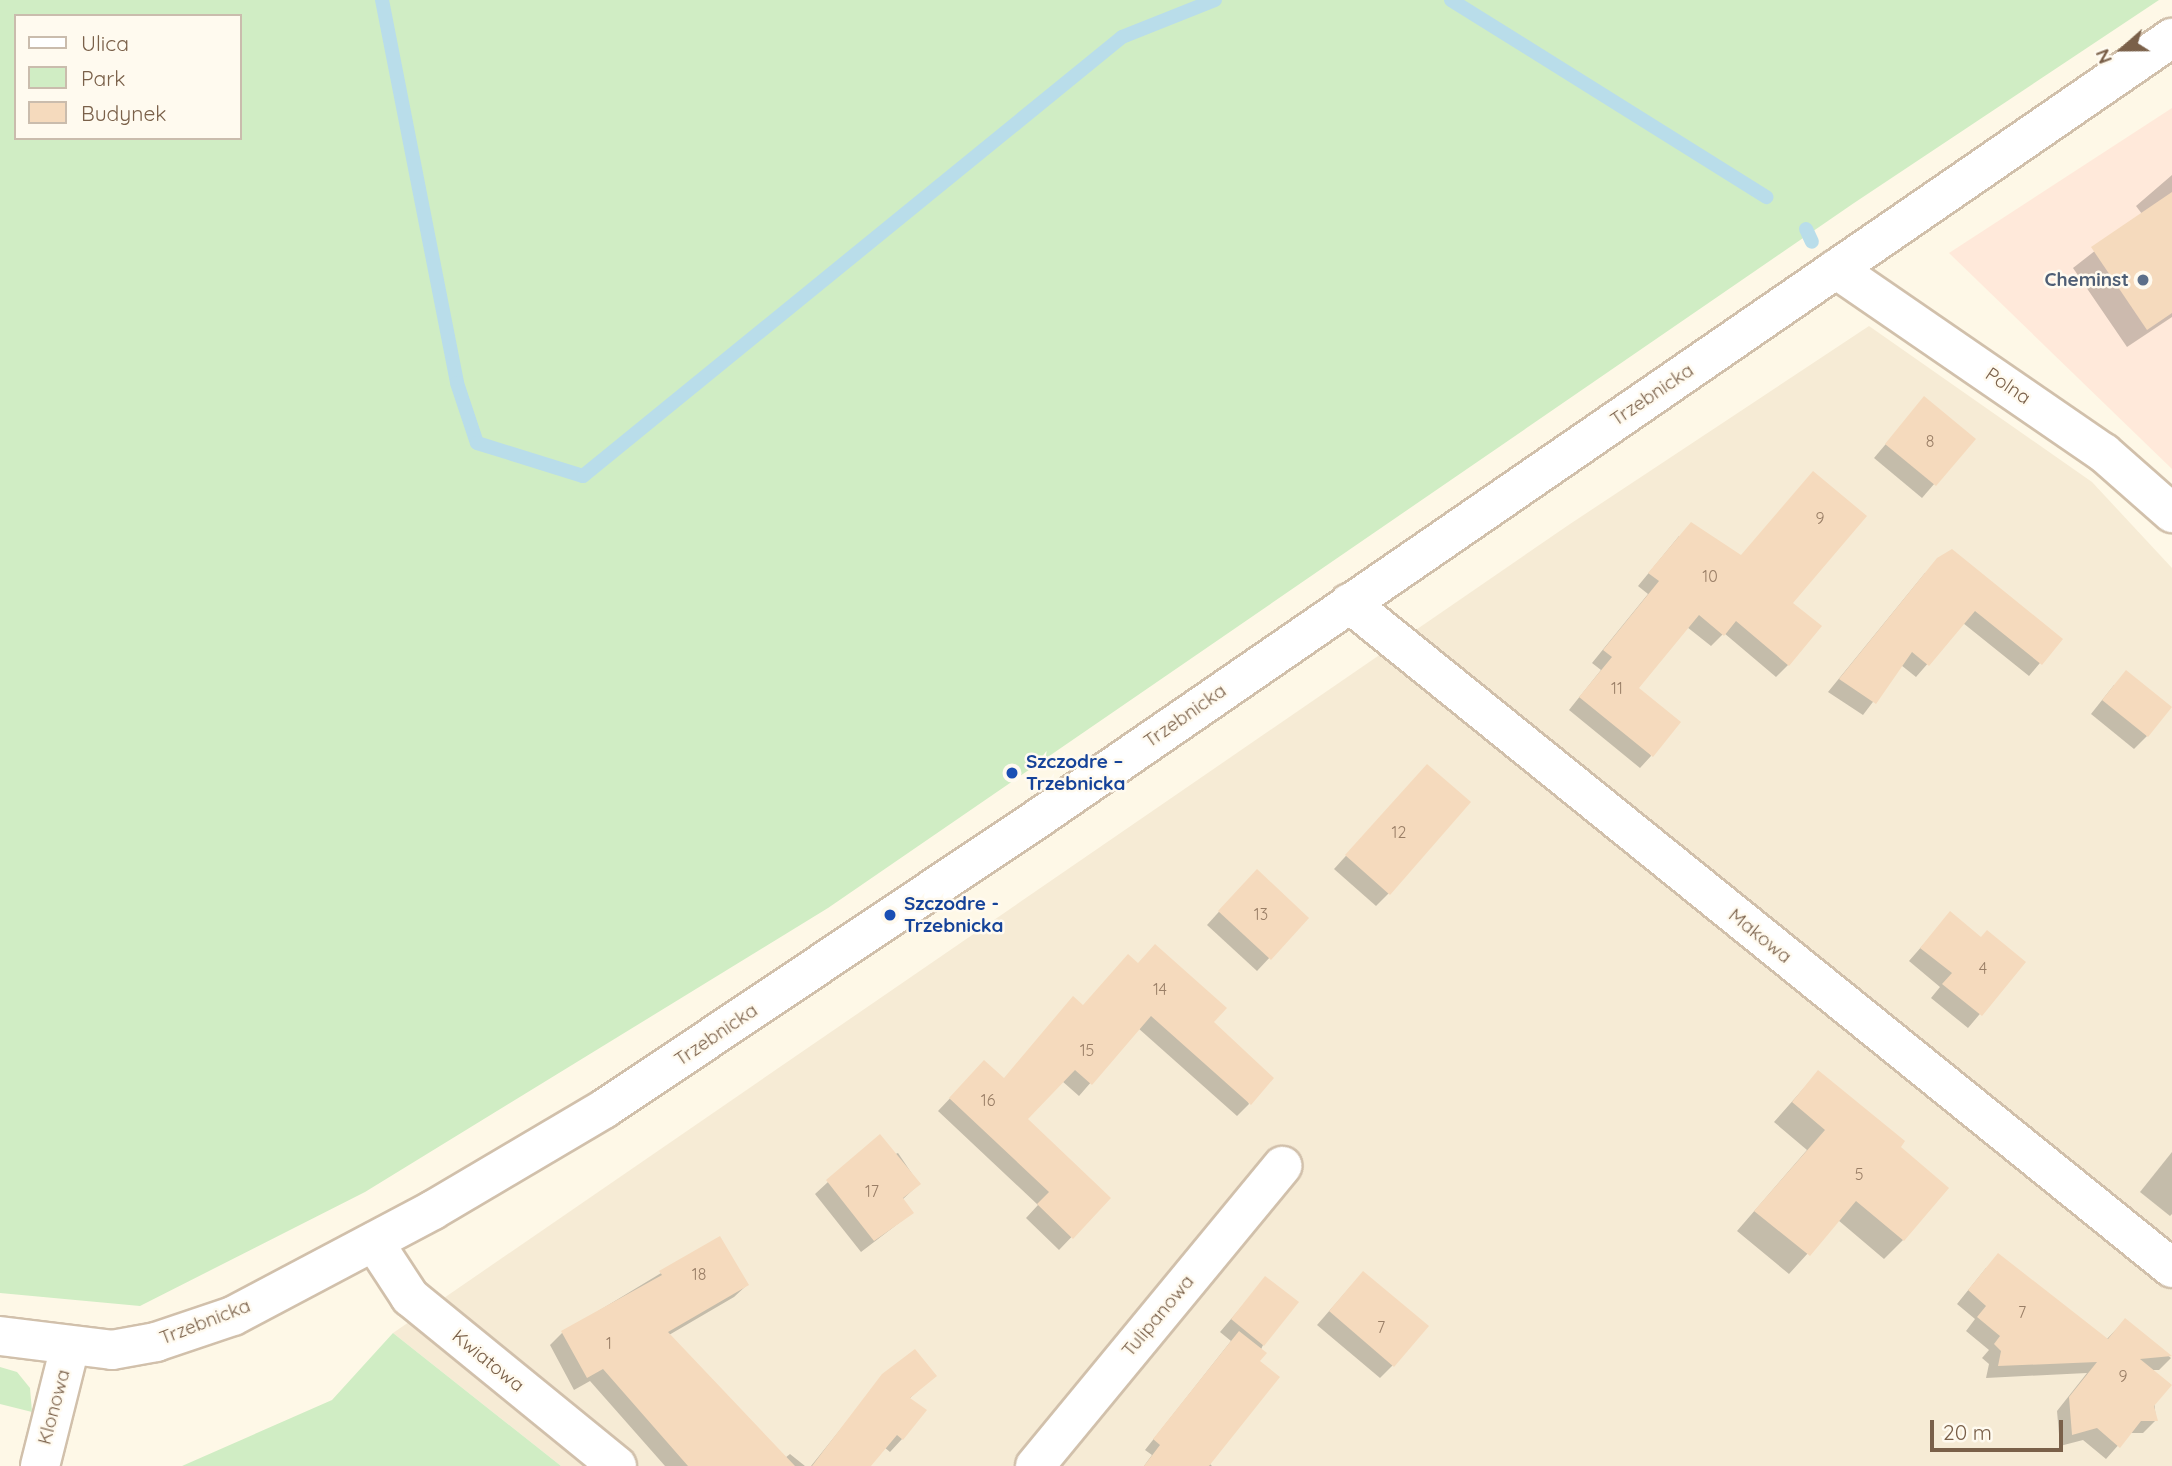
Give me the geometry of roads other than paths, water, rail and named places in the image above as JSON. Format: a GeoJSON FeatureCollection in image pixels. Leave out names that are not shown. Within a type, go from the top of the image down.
{"type":"FeatureCollection","features":[{"type":"Feature","properties":{"kind":"street","name":"Trzebnicka"},"geometry":{"type":"LineString","coordinates":[[0,1336],[70,1347],[111,1350],[191,1331],[233,1316],[374,1242],[677,1062],[2172,38]]}},
{"type":"Feature","properties":{"kind":"street","name":"Polna"},"geometry":{"type":"LineString","coordinates":[[1836,269],[2104,453],[2172,513]]}},
{"type":"Feature","properties":{"kind":"street","name":"Makowa"},"geometry":{"type":"LineString","coordinates":[[1349,603],[2172,1268]]}},
{"type":"Feature","properties":{"kind":"street","name":"Tulipanowa"},"geometry":{"type":"LineString","coordinates":[[1035,1466],[1282,1166]]}},
{"type":"Feature","properties":{"kind":"street","name":"Kwiatowa"},"geometry":{"type":"LineString","coordinates":[[374,1242],[411,1297],[617,1466]]}},
{"type":"Feature","properties":{"kind":"street","name":"Klonowa"},"geometry":{"type":"LineString","coordinates":[[40,1466],[70,1347]]}},
{"type":"Feature","properties":{"kind":"waterway"},"geometry":{"type":"LineString","coordinates":[[382,0],[457,383],[477,443],[583,476],[1122,37],[1215,0]]}},
{"type":"Feature","properties":{"kind":"waterway"},"geometry":{"type":"LineString","coordinates":[[1451,0],[1766,197]]}},
{"type":"Feature","properties":{"kind":"waterway"},"geometry":{"type":"LineString","coordinates":[[1806,229],[1812,242]]}},
{"type":"Feature","properties":{"kind":"place","name":"Cheminst"},"geometry":{"type":"Point","coordinates":[2143,280]}},
{"type":"Feature","properties":{"kind":"place","name":"Szczodre – Trzebnicka"},"geometry":{"type":"Point","coordinates":[1012,773]}},
{"type":"Feature","properties":{"kind":"place","name":"Szczodre - Trzebnicka"},"geometry":{"type":"Point","coordinates":[890,915]}}]}
